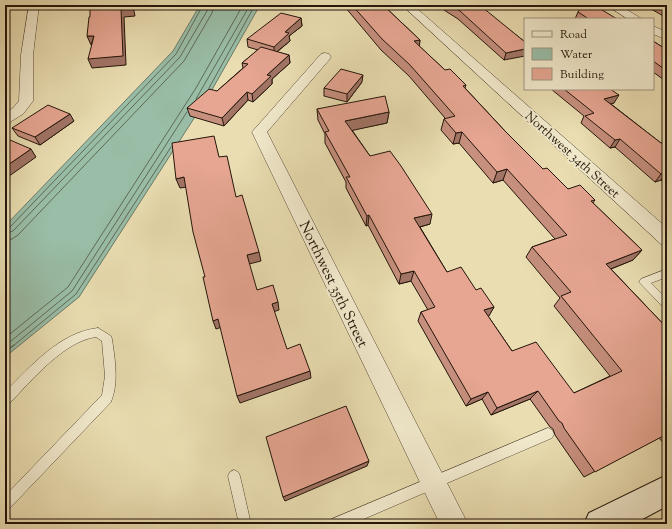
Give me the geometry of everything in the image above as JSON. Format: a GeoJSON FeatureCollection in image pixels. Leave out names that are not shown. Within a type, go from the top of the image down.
{"type":"FeatureCollection","features":[{"type":"Feature","properties":{"kind":"main road"},"geometry":{"type":"LineString","coordinates":[[600,524],[667,490]]}},
{"type":"Feature","properties":{"kind":"street"},"geometry":{"type":"LineString","coordinates":[[5,119],[18,111],[26,101],[27,55],[34,5]]}},
{"type":"Feature","properties":{"kind":"street","name":"Northwest 34th Street"},"geometry":{"type":"LineString","coordinates":[[407,5],[667,239]]}},
{"type":"Feature","properties":{"kind":"street"},"geometry":{"type":"LineString","coordinates":[[612,5],[634,18]]}},
{"type":"Feature","properties":{"kind":"street"},"geometry":{"type":"LineString","coordinates":[[654,30],[667,37]]}},
{"type":"Feature","properties":{"kind":"street","name":"Northwest 35th Street"},"geometry":{"type":"LineString","coordinates":[[325,57],[259,132],[454,524]]}},
{"type":"Feature","properties":{"kind":"lane"},"geometry":{"type":"LineString","coordinates":[[667,273],[644,282],[667,305]]}},
{"type":"Feature","properties":{"kind":"lane"},"geometry":{"type":"LineString","coordinates":[[5,400],[62,346],[78,336],[98,332],[104,335],[107,339],[111,369],[110,390],[107,398],[5,505]]}},
{"type":"Feature","properties":{"kind":"lane"},"geometry":{"type":"LineString","coordinates":[[337,524],[548,434]]}},
{"type":"Feature","properties":{"kind":"lane"},"geometry":{"type":"LineString","coordinates":[[234,476],[246,524]]}},
{"type":"Feature","properties":{"kind":"water"},"geometry":{"type":"Polygon","coordinates":[[[200,5],[260,5],[209,95],[79,297],[5,357],[5,226],[173,51],[200,5]]]}},
{"type":"Feature","properties":{"kind":"building"},"geometry":{"type":"Polygon","coordinates":[[[90,5],[131,5],[132,8],[121,9],[123,56],[88,59],[94,36],[87,36],[90,5]]]}},
{"type":"Feature","properties":{"kind":"building"},"geometry":{"type":"Polygon","coordinates":[[[352,5],[383,5],[420,40],[414,41],[445,70],[450,69],[466,85],[463,86],[543,169],[547,168],[568,189],[580,185],[595,200],[591,201],[642,250],[606,264],[667,328],[667,434],[595,472],[562,423],[538,391],[497,408],[488,392],[471,399],[421,312],[435,307],[414,271],[401,274],[369,215],[367,216],[346,177],[350,177],[325,132],[329,131],[317,109],[385,96],[389,112],[345,121],[370,156],[390,151],[401,166],[432,214],[414,218],[447,272],[461,267],[476,290],[481,288],[494,307],[484,310],[512,351],[536,342],[574,393],[622,371],[561,296],[571,292],[532,247],[567,235],[507,169],[497,172],[462,132],[456,133],[444,119],[455,116],[410,65],[382,39],[352,5]]]}},
{"type":"Feature","properties":{"kind":"building"},"geometry":{"type":"Polygon","coordinates":[[[449,5],[485,6],[482,7],[524,41],[524,49],[506,53],[460,11],[449,5]]]}},
{"type":"Feature","properties":{"kind":"building"},"geometry":{"type":"Polygon","coordinates":[[[582,5],[594,5],[615,18],[587,18],[578,12],[582,5]]]}},
{"type":"Feature","properties":{"kind":"building"},"geometry":{"type":"Polygon","coordinates":[[[281,13],[301,18],[285,32],[289,33],[274,47],[247,39],[281,13]]]}},
{"type":"Feature","properties":{"kind":"building"},"geometry":{"type":"Polygon","coordinates":[[[654,42],[667,50],[667,71],[654,62],[654,42]]]}},
{"type":"Feature","properties":{"kind":"building"},"geometry":{"type":"Polygon","coordinates":[[[261,47],[289,55],[267,75],[271,76],[252,94],[247,92],[222,118],[187,108],[209,89],[217,91],[248,64],[242,63],[261,47]]]}},
{"type":"Feature","properties":{"kind":"building"},"geometry":{"type":"Polygon","coordinates":[[[341,69],[363,75],[347,94],[324,88],[341,69]]]}},
{"type":"Feature","properties":{"kind":"building"},"geometry":{"type":"Polygon","coordinates":[[[565,90],[612,90],[619,95],[604,99],[661,143],[667,142],[667,172],[661,174],[620,139],[615,140],[585,116],[594,113],[565,90]]]}},
{"type":"Feature","properties":{"kind":"building"},"geometry":{"type":"Polygon","coordinates":[[[48,105],[70,114],[35,137],[12,128],[48,105]]]}},
{"type":"Feature","properties":{"kind":"building"},"geometry":{"type":"Polygon","coordinates":[[[214,136],[219,157],[227,156],[236,197],[242,195],[259,252],[247,255],[257,290],[273,285],[278,302],[272,304],[287,349],[300,344],[310,371],[237,396],[218,319],[213,321],[203,277],[205,277],[193,232],[184,177],[176,179],[172,143],[214,136]]]}},
{"type":"Feature","properties":{"kind":"building"},"geometry":{"type":"Polygon","coordinates":[[[10,140],[31,149],[5,167],[5,143],[10,140]]]}},
{"type":"Feature","properties":{"kind":"building"},"geometry":{"type":"Polygon","coordinates":[[[346,406],[369,461],[283,497],[266,437],[346,406]]]}}]}
